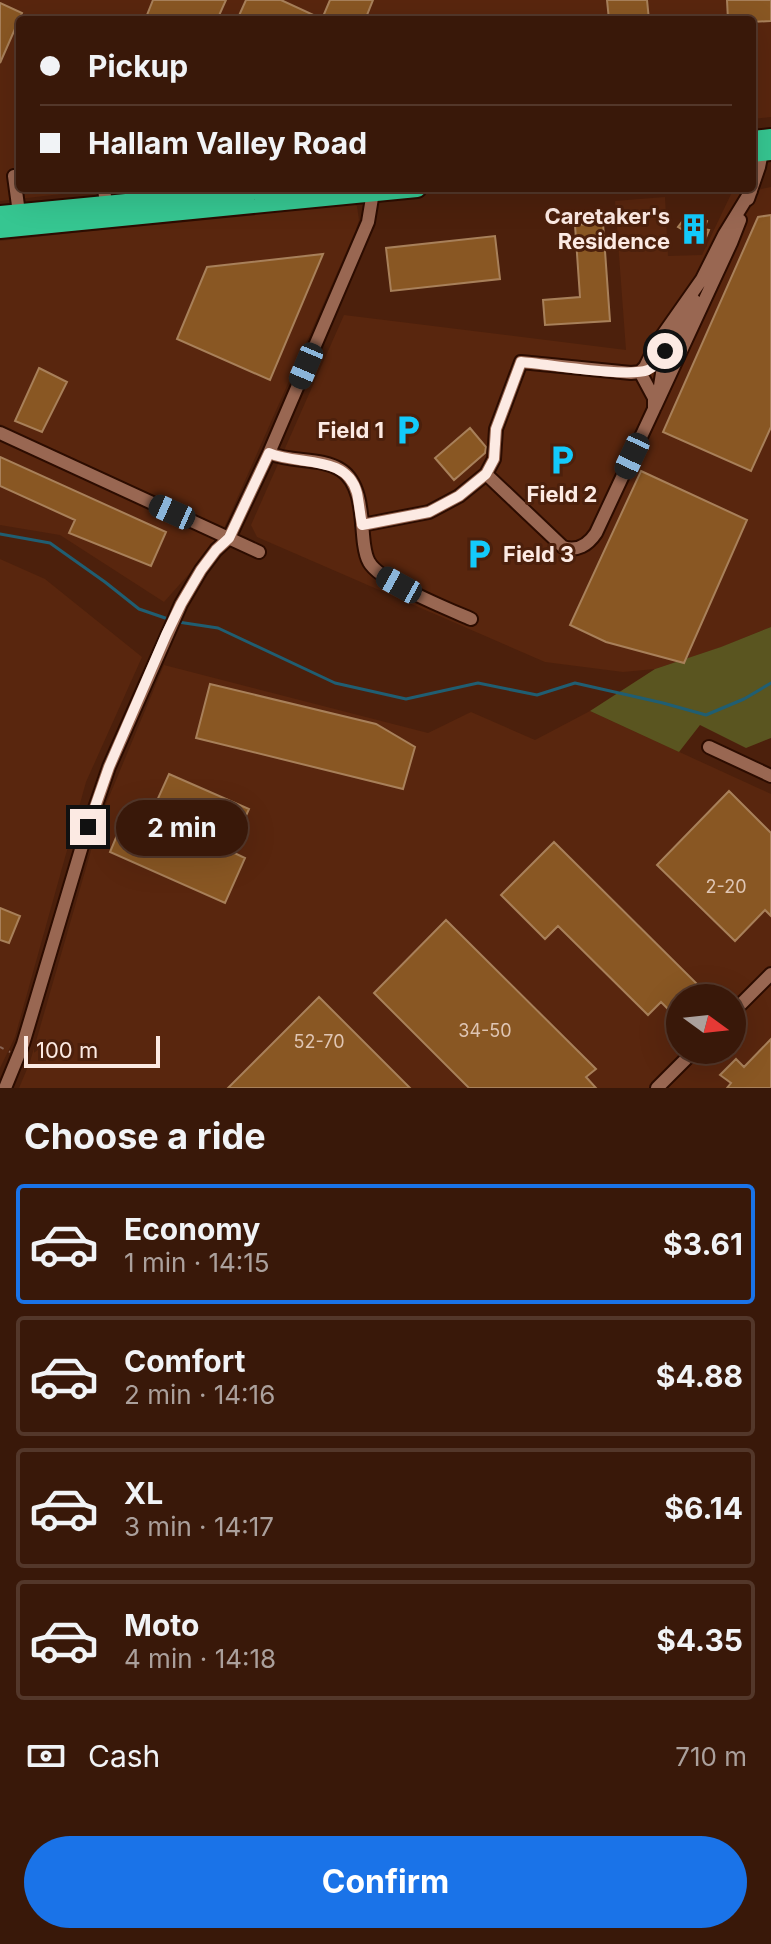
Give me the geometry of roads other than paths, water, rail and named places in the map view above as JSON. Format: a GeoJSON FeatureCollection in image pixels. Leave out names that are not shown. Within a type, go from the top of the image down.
{"type":"FeatureCollection","features":[{"type":"Feature","properties":{"kind":"highway"},"geometry":{"type":"LineString","coordinates":[[222,200],[263,192]]}},
{"type":"Feature","properties":{"kind":"highway"},"geometry":{"type":"LineString","coordinates":[[0,229],[13,219],[105,204],[343,192]]}},
{"type":"Feature","properties":{"kind":"street"},"geometry":{"type":"LineString","coordinates":[[756,176],[761,145]]}},
{"type":"Feature","properties":{"kind":"street"},"geometry":{"type":"LineString","coordinates":[[13,219],[14,176]]}},
{"type":"Feature","properties":{"kind":"street"},"geometry":{"type":"LineString","coordinates":[[5,1088],[14,1069],[109,767],[181,604],[216,550],[229,538],[269,453],[368,222],[373,192]]}},
{"type":"Feature","properties":{"kind":"street"},"geometry":{"type":"LineString","coordinates":[[654,409],[660,370],[724,235],[750,192]]}},
{"type":"Feature","properties":{"kind":"street"},"geometry":{"type":"LineString","coordinates":[[486,474],[558,543],[569,549],[587,544],[596,533],[654,409],[660,370],[731,243],[751,192]]}},
{"type":"Feature","properties":{"kind":"street"},"geometry":{"type":"LineString","coordinates":[[660,370],[645,367],[665,331],[702,279]]}},
{"type":"Feature","properties":{"kind":"street"},"geometry":{"type":"LineString","coordinates":[[362,525],[429,512],[459,496],[486,474],[494,459],[496,429],[521,362],[631,373],[660,370]]}},
{"type":"Feature","properties":{"kind":"street"},"geometry":{"type":"LineString","coordinates":[[654,409],[660,370]]}},
{"type":"Feature","properties":{"kind":"street"},"geometry":{"type":"LineString","coordinates":[[0,433],[259,552]]}},
{"type":"Feature","properties":{"kind":"street"},"geometry":{"type":"LineString","coordinates":[[269,453],[281,458],[333,466],[343,471],[357,493],[366,558],[373,569],[399,585],[471,619]]}},
{"type":"Feature","properties":{"kind":"street"},"geometry":{"type":"LineString","coordinates":[[709,747],[771,776]]}},
{"type":"Feature","properties":{"kind":"street"},"geometry":{"type":"LineString","coordinates":[[746,999],[771,974]]}},
{"type":"Feature","properties":{"kind":"street"},"geometry":{"type":"LineString","coordinates":[[0,1062],[14,1069]]}},
{"type":"Feature","properties":{"kind":"street"},"geometry":{"type":"LineString","coordinates":[[657,1088],[681,1064]]}},
{"type":"Feature","properties":{"kind":"waterway"},"geometry":{"type":"LineString","coordinates":[[0,534],[50,543],[139,609],[171,620]]}},
{"type":"Feature","properties":{"kind":"waterway"},"geometry":{"type":"LineString","coordinates":[[178,622],[218,628],[335,683],[406,699],[478,683],[537,695],[575,683],[706,715],[744,699],[771,683]]}},
{"type":"Feature","properties":{"kind":"place","name":"Caretaker's Residence"},"geometry":{"type":"Point","coordinates":[694,229]}},
{"type":"Feature","properties":{"kind":"place","name":"Field 1"},"geometry":{"type":"Point","coordinates":[408,430]}},
{"type":"Feature","properties":{"kind":"place","name":"Field 2"},"geometry":{"type":"Point","coordinates":[562,460]}},
{"type":"Feature","properties":{"kind":"place","name":"Field 3"},"geometry":{"type":"Point","coordinates":[479,554]}}]}
